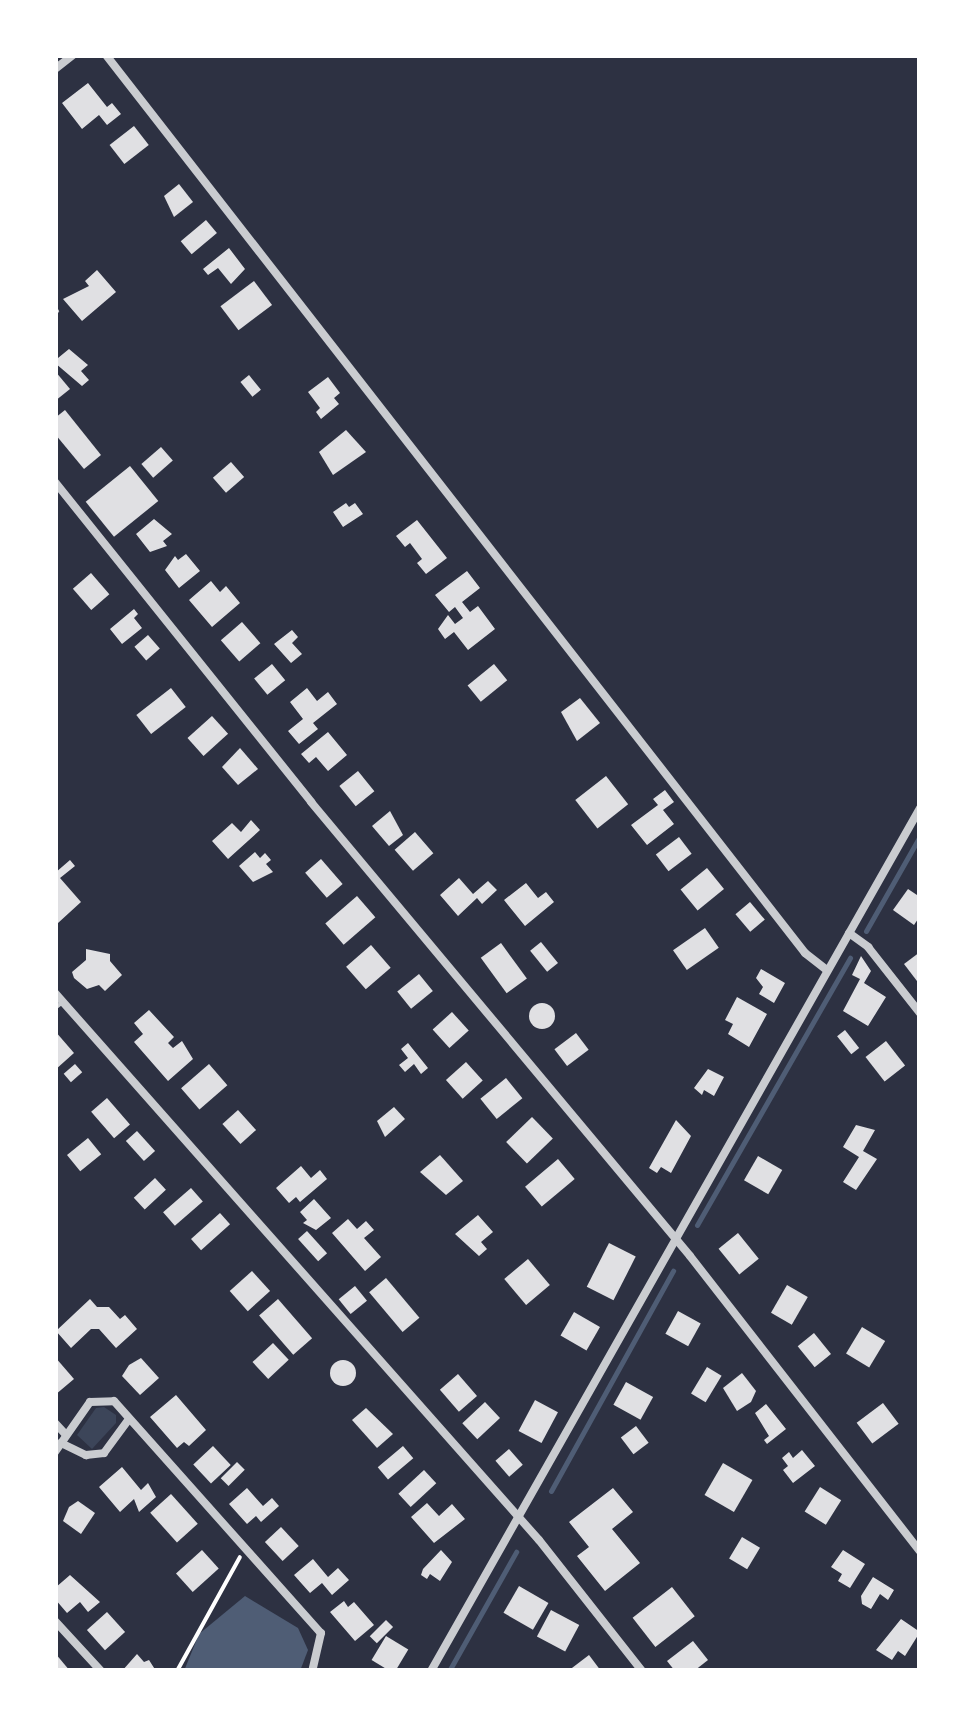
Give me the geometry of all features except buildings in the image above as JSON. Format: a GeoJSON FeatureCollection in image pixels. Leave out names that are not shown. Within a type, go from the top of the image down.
{"type":"FeatureCollection","features":[{"type":"Feature","properties":{"kind":"street"},"geometry":{"type":"LineString","coordinates":[[55,70],[73,55]]}},
{"type":"Feature","properties":{"kind":"street"},"geometry":{"type":"LineString","coordinates":[[106,55],[805,954],[827,970]]}},
{"type":"Feature","properties":{"kind":"street"},"geometry":{"type":"LineString","coordinates":[[55,482],[311,802],[674,1238],[920,1551]]}},
{"type":"Feature","properties":{"kind":"street"},"geometry":{"type":"LineString","coordinates":[[430,1671],[920,808]]}},
{"type":"Feature","properties":{"kind":"street"},"geometry":{"type":"LineString","coordinates":[[849,933],[868,946],[920,1013]]}},
{"type":"Feature","properties":{"kind":"street"},"geometry":{"type":"LineString","coordinates":[[55,993],[59,1005],[517,1517],[642,1671]]}},
{"type":"Feature","properties":{"kind":"street"},"geometry":{"type":"LineString","coordinates":[[60,1443],[90,1402],[114,1401],[321,1632],[312,1671]]}},
{"type":"Feature","properties":{"kind":"street"},"geometry":{"type":"LineString","coordinates":[[60,1443],[86,1455],[104,1453],[129,1419]]}},
{"type":"Feature","properties":{"kind":"street"},"geometry":{"type":"LineString","coordinates":[[55,1424],[60,1443]]}},
{"type":"Feature","properties":{"kind":"street"},"geometry":{"type":"LineString","coordinates":[[55,1621],[101,1671]]}},
{"type":"Feature","properties":{"kind":"path"},"geometry":{"type":"LineString","coordinates":[[176,1671],[245,1548]]}},
{"type":"Feature","properties":{"kind":"shaded area"},"geometry":{"type":"Polygon","coordinates":[[[104,1407],[116,1415],[116,1423],[92,1449],[77,1435],[96,1408],[104,1407]]]}},
{"type":"Feature","properties":{"kind":"shaded area"},"geometry":{"type":"Polygon","coordinates":[[[245,1596],[298,1628],[308,1650],[300,1671],[184,1671],[199,1634],[245,1596]]]}},
{"type":"Feature","properties":{"kind":"waterway"},"geometry":{"type":"LineString","coordinates":[[866,931],[920,836]]}},
{"type":"Feature","properties":{"kind":"waterway"},"geometry":{"type":"LineString","coordinates":[[697,1225],[850,958]]}},
{"type":"Feature","properties":{"kind":"waterway"},"geometry":{"type":"LineString","coordinates":[[551,1491],[673,1271]]}},
{"type":"Feature","properties":{"kind":"waterway"},"geometry":{"type":"LineString","coordinates":[[449,1671],[516,1552]]}}]}
